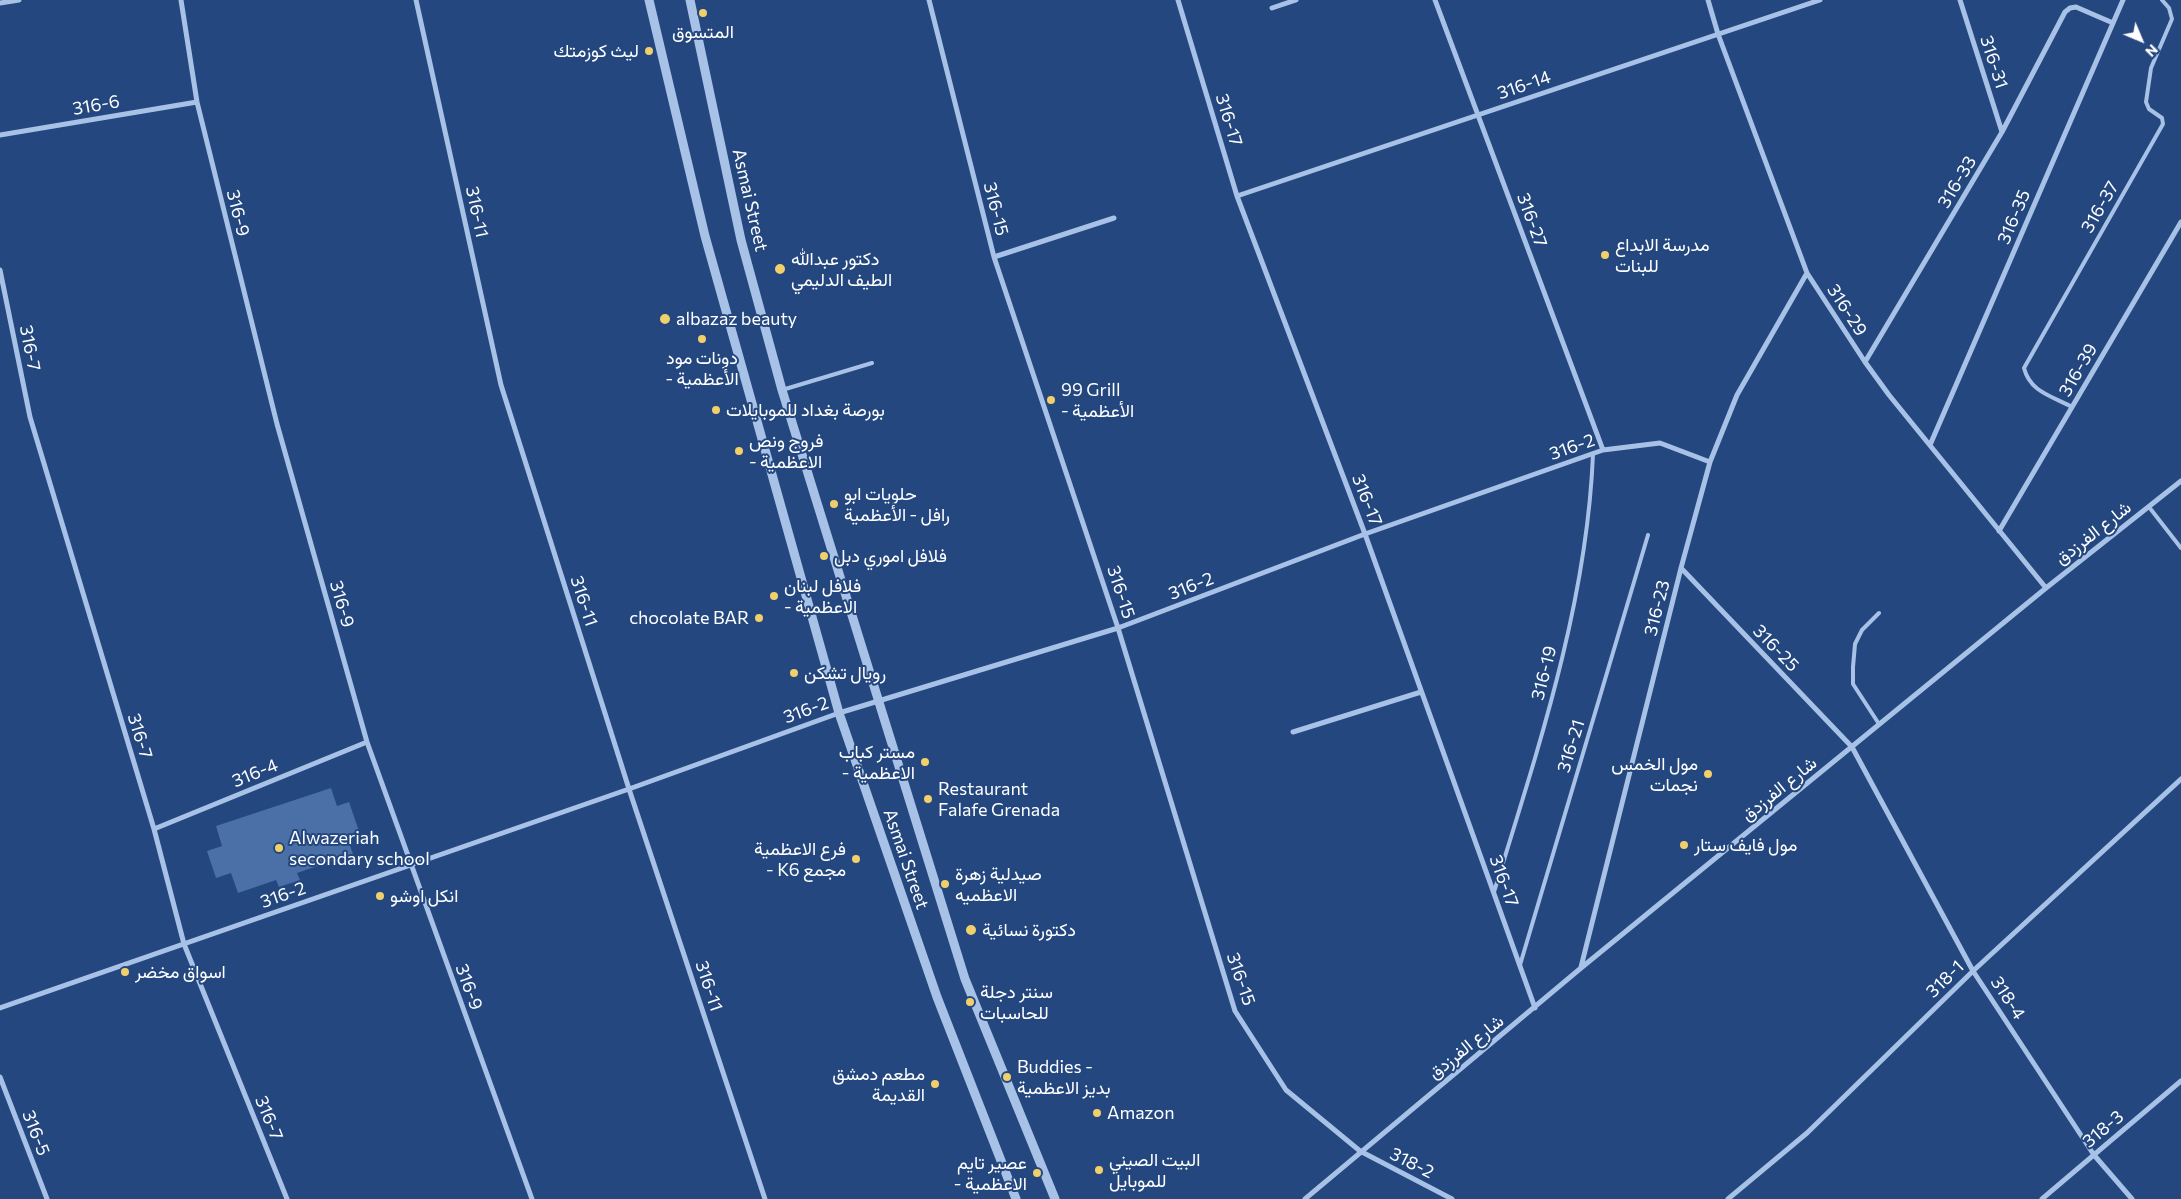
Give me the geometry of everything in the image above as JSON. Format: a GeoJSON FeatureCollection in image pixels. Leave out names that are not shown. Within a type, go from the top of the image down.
{"type":"FeatureCollection","features":[{"type":"Feature","properties":{"kind":"street"},"geometry":{"type":"LineString","coordinates":[[0,3],[19,0]]}},
{"type":"Feature","properties":{"kind":"street","name":"316-9"},"geometry":{"type":"LineString","coordinates":[[180,0],[197,102],[277,424],[367,742],[532,1199]]}},
{"type":"Feature","properties":{"kind":"street","name":"316-11"},"geometry":{"type":"LineString","coordinates":[[416,0],[501,385],[629,789],[764,1199]]}},
{"type":"Feature","properties":{"kind":"street","name":"Asmai Street"},"geometry":{"type":"LineString","coordinates":[[649,0],[705,236],[839,713],[936,997],[1016,1199]]}},
{"type":"Feature","properties":{"kind":"street","name":"Asmai Street"},"geometry":{"type":"LineString","coordinates":[[690,0],[741,240],[782,390],[964,979],[1055,1199]]}},
{"type":"Feature","properties":{"kind":"street","name":"316-15"},"geometry":{"type":"LineString","coordinates":[[929,0],[994,257],[1118,628],[1235,1011],[1286,1090],[1360,1151]]}},
{"type":"Feature","properties":{"kind":"street","name":"316-17"},"geometry":{"type":"LineString","coordinates":[[1178,0],[1237,196],[1365,534],[1535,1008]]}},
{"type":"Feature","properties":{"kind":"street"},"geometry":{"type":"LineString","coordinates":[[1272,8],[1296,0]]}},
{"type":"Feature","properties":{"kind":"street","name":"316-27"},"geometry":{"type":"LineString","coordinates":[[1435,0],[1603,450]]}},
{"type":"Feature","properties":{"kind":"street","name":"316-29"},"geometry":{"type":"LineString","coordinates":[[1708,0],[1718,34],[1807,273],[1865,362],[2046,588]]}},
{"type":"Feature","properties":{"kind":"street","name":"316-14"},"geometry":{"type":"LineString","coordinates":[[1237,196],[1820,0]]}},
{"type":"Feature","properties":{"kind":"street","name":"316-31"},"geometry":{"type":"LineString","coordinates":[[1960,0],[2002,132]]}},
{"type":"Feature","properties":{"kind":"street","name":"316-35"},"geometry":{"type":"LineString","coordinates":[[1930,445],[2123,0]]}},
{"type":"Feature","properties":{"kind":"street","name":"316-33"},"geometry":{"type":"LineString","coordinates":[[1865,362],[2002,132],[2065,12],[2070,8],[2076,7],[2113,23]]}},
{"type":"Feature","properties":{"kind":"street","name":"316-6"},"geometry":{"type":"LineString","coordinates":[[0,135],[197,102]]}},
{"type":"Feature","properties":{"kind":"street"},"geometry":{"type":"LineString","coordinates":[[994,257],[1114,218]]}},
{"type":"Feature","properties":{"kind":"street","name":"316-39"},"geometry":{"type":"LineString","coordinates":[[1999,531],[2181,222]]}},
{"type":"Feature","properties":{"kind":"street","name":"316-7"},"geometry":{"type":"LineString","coordinates":[[0,270],[30,418],[154,829],[184,944],[287,1199]]}},
{"type":"Feature","properties":{"kind":"street","name":"316-23"},"geometry":{"type":"LineString","coordinates":[[1581,968],[1681,568],[1710,462],[1737,395],[1807,273]]}},
{"type":"Feature","properties":{"kind":"street","name":"316-2"},"geometry":{"type":"LineString","coordinates":[[0,1008],[629,789],[839,713],[1118,628],[1365,534],[1603,450],[1660,443],[1710,462]]}},
{"type":"Feature","properties":{"kind":"street","name":"شارع الفرزدق"},"geometry":{"type":"LineString","coordinates":[[1305,1199],[1360,1151],[1581,968],[2046,588],[2181,481]]}},
{"type":"Feature","properties":{"kind":"street","name":"316-25"},"geometry":{"type":"LineString","coordinates":[[1681,568],[1852,747]]}},
{"type":"Feature","properties":{"kind":"street"},"geometry":{"type":"LineString","coordinates":[[1293,732],[1422,692]]}},
{"type":"Feature","properties":{"kind":"street","name":"316-4"},"geometry":{"type":"LineString","coordinates":[[154,829],[367,742]]}},
{"type":"Feature","properties":{"kind":"street","name":"318-4"},"geometry":{"type":"LineString","coordinates":[[1852,747],[1973,971],[2094,1155],[2132,1199]]}},
{"type":"Feature","properties":{"kind":"street","name":"318-1"},"geometry":{"type":"LineString","coordinates":[[1728,1199],[1807,1134],[1973,971],[2181,779]]}},
{"type":"Feature","properties":{"kind":"street","name":"316-5"},"geometry":{"type":"LineString","coordinates":[[0,1078],[47,1199]]}},
{"type":"Feature","properties":{"kind":"street","name":"318-3"},"geometry":{"type":"LineString","coordinates":[[2042,1199],[2181,1080]]}},
{"type":"Feature","properties":{"kind":"street","name":"318-2"},"geometry":{"type":"LineString","coordinates":[[1360,1151],[1452,1199]]}},
{"type":"Feature","properties":{"kind":"lane","name":"316-37"},"geometry":{"type":"LineString","coordinates":[[2072,407],[2033,387],[2027,378],[2024,368],[2163,124],[2162,118],[2149,109],[2146,102],[2151,68],[2172,19],[2169,8],[2162,0]]}},
{"type":"Feature","properties":{"kind":"lane"},"geometry":{"type":"LineString","coordinates":[[782,390],[872,363]]}},
{"type":"Feature","properties":{"kind":"lane","name":"316-19"},"geometry":{"type":"LineString","coordinates":[[1494,892],[1544,727],[1570,623],[1591,502],[1593,454]]}},
{"type":"Feature","properties":{"kind":"lane"},"geometry":{"type":"LineString","coordinates":[[2149,507],[2181,548]]}},
{"type":"Feature","properties":{"kind":"lane","name":"316-21"},"geometry":{"type":"LineString","coordinates":[[1520,965],[1648,535]]}},
{"type":"Feature","properties":{"kind":"lane"},"geometry":{"type":"LineString","coordinates":[[1879,613],[1862,630],[1855,644],[1853,684],[1879,724]]}},
{"type":"Feature","properties":{"kind":"building"},"geometry":{"type":"Polygon","coordinates":[[[331,788],[337,806],[349,802],[359,831],[346,835],[353,854],[297,873],[300,880],[279,887],[276,880],[238,893],[231,873],[216,878],[207,851],[222,846],[216,826],[331,788]]]}},
{"type":"Feature","properties":{"kind":"place","name":"المتسوق"},"geometry":{"type":"Point","coordinates":[703,13]}},
{"type":"Feature","properties":{"kind":"place","name":"ليث كوزمتك"},"geometry":{"type":"Point","coordinates":[649,51]}},
{"type":"Feature","properties":{"kind":"place","name":"مدرسة الابداع للبنات"},"geometry":{"type":"Point","coordinates":[1605,255]}},
{"type":"Feature","properties":{"kind":"place","name":"دكتور عبدالله الطيف الدليمي"},"geometry":{"type":"Point","coordinates":[780,269]}},
{"type":"Feature","properties":{"kind":"place","name":"albazaz beauty"},"geometry":{"type":"Point","coordinates":[665,319]}},
{"type":"Feature","properties":{"kind":"place","name":"دونات مود - الأعظمية"},"geometry":{"type":"Point","coordinates":[702,339]}},
{"type":"Feature","properties":{"kind":"place","name":"99 Grill - الأعظمية"},"geometry":{"type":"Point","coordinates":[1051,400]}},
{"type":"Feature","properties":{"kind":"place","name":"بورصة بغداد للموبايلات"},"geometry":{"type":"Point","coordinates":[716,410]}},
{"type":"Feature","properties":{"kind":"place","name":"فروج ونص - الاعظمية"},"geometry":{"type":"Point","coordinates":[739,451]}},
{"type":"Feature","properties":{"kind":"place","name":"حلويات ابو رافل - الأعظمية"},"geometry":{"type":"Point","coordinates":[834,504]}},
{"type":"Feature","properties":{"kind":"place","name":"فلافل اموري دبل"},"geometry":{"type":"Point","coordinates":[824,556]}},
{"type":"Feature","properties":{"kind":"place","name":"فلافل لبنان - الاعظمية"},"geometry":{"type":"Point","coordinates":[774,596]}},
{"type":"Feature","properties":{"kind":"place","name":"chocolate BAR"},"geometry":{"type":"Point","coordinates":[759,618]}},
{"type":"Feature","properties":{"kind":"place","name":"رويال تشكن"},"geometry":{"type":"Point","coordinates":[794,673]}},
{"type":"Feature","properties":{"kind":"place","name":"مستر كباب - الاعظمية"},"geometry":{"type":"Point","coordinates":[925,762]}},
{"type":"Feature","properties":{"kind":"place","name":"مول الخمس نجمات"},"geometry":{"type":"Point","coordinates":[1708,774]}},
{"type":"Feature","properties":{"kind":"place","name":"Restaurant Falafe Grenada"},"geometry":{"type":"Point","coordinates":[928,799]}},
{"type":"Feature","properties":{"kind":"place","name":"مول فايف ستار"},"geometry":{"type":"Point","coordinates":[1684,845]}},
{"type":"Feature","properties":{"kind":"place","name":"Alwazeriah secondary school"},"geometry":{"type":"Point","coordinates":[279,848]}},
{"type":"Feature","properties":{"kind":"place","name":"فرع الاعظمية - K6 مجمع"},"geometry":{"type":"Point","coordinates":[856,859]}},
{"type":"Feature","properties":{"kind":"place","name":"صيدلية زهرة الاعظميه"},"geometry":{"type":"Point","coordinates":[945,884]}},
{"type":"Feature","properties":{"kind":"place","name":"انكل اوشو"},"geometry":{"type":"Point","coordinates":[380,896]}},
{"type":"Feature","properties":{"kind":"place","name":"دكتورة نسائية"},"geometry":{"type":"Point","coordinates":[971,930]}},
{"type":"Feature","properties":{"kind":"place","name":"اسواق مخضر"},"geometry":{"type":"Point","coordinates":[125,972]}},
{"type":"Feature","properties":{"kind":"place","name":"سنتر دجلة للحاسبات"},"geometry":{"type":"Point","coordinates":[970,1002]}},
{"type":"Feature","properties":{"kind":"place","name":"Buddies - بديز الاعظمية"},"geometry":{"type":"Point","coordinates":[1007,1077]}},
{"type":"Feature","properties":{"kind":"place","name":"مطعم دمشق القديمة"},"geometry":{"type":"Point","coordinates":[935,1084]}},
{"type":"Feature","properties":{"kind":"place","name":"Amazon"},"geometry":{"type":"Point","coordinates":[1097,1113]}},
{"type":"Feature","properties":{"kind":"place","name":"البيت الصيني للموبايل"},"geometry":{"type":"Point","coordinates":[1099,1170]}},
{"type":"Feature","properties":{"kind":"place","name":"عصير تايم - الاعظمية"},"geometry":{"type":"Point","coordinates":[1037,1173]}}]}
